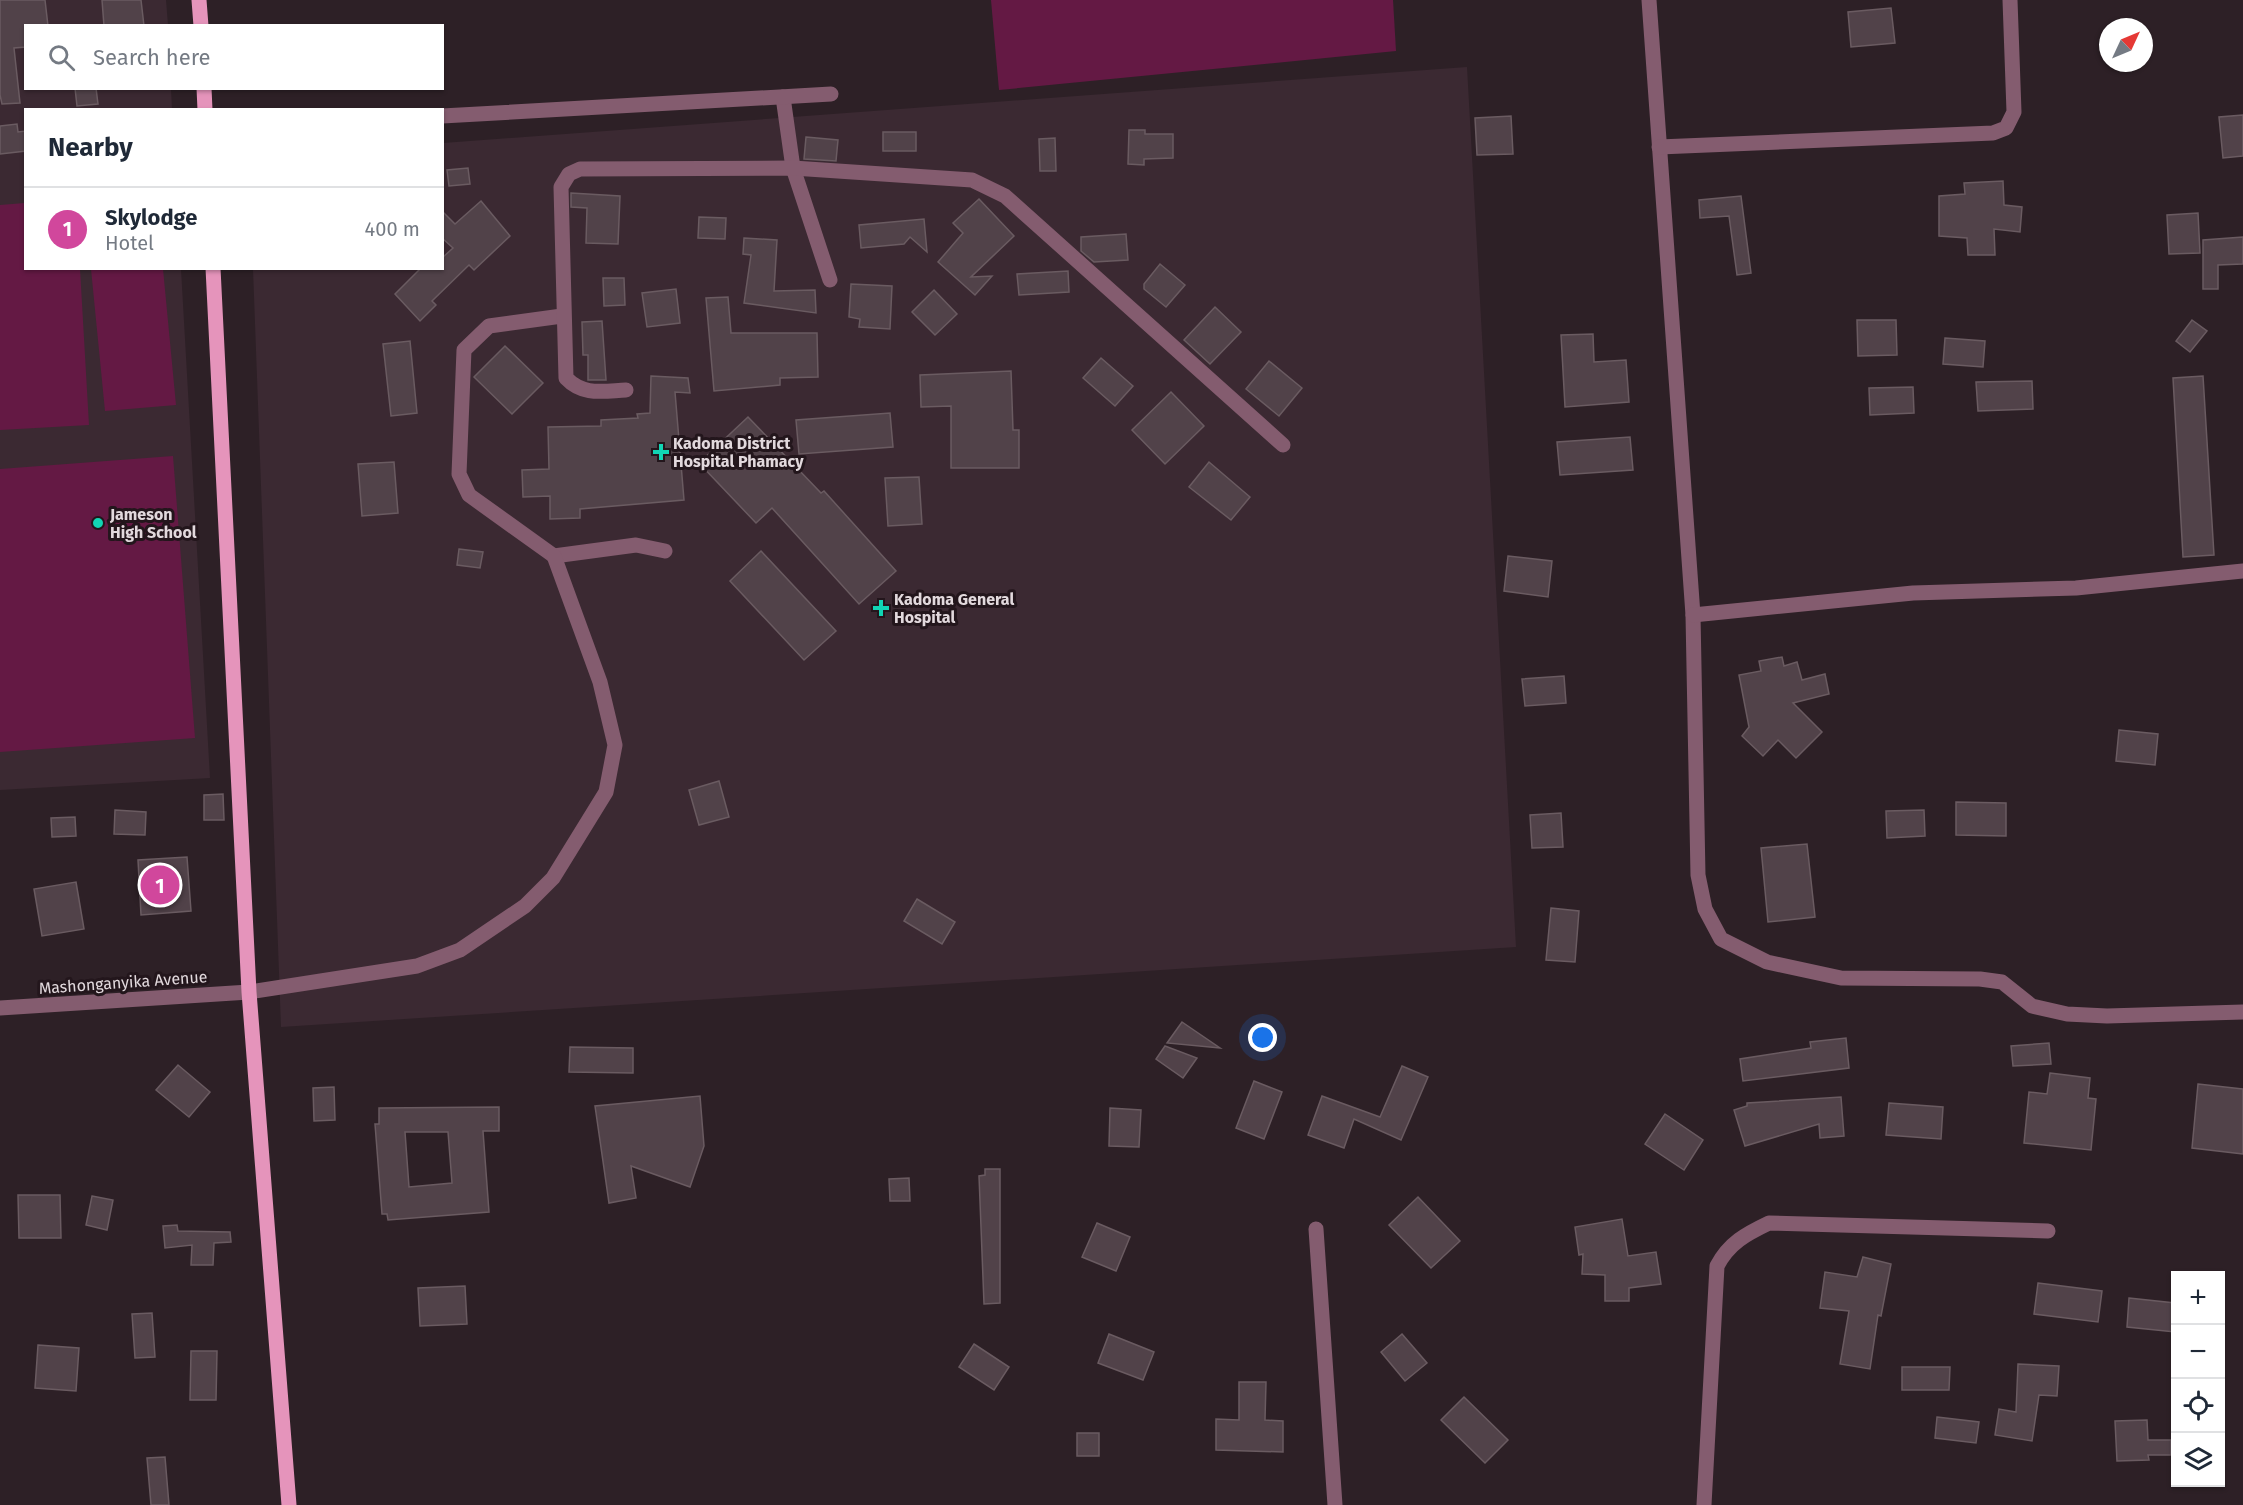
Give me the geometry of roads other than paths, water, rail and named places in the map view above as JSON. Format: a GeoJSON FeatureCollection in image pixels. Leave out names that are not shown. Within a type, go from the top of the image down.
{"type":"FeatureCollection","features":[{"type":"Feature","properties":{"kind":"main road"},"geometry":{"type":"LineString","coordinates":[[200,0],[201,24]]}},
{"type":"Feature","properties":{"kind":"main road"},"geometry":{"type":"LineString","coordinates":[[204,90],[205,108]]}},
{"type":"Feature","properties":{"kind":"main road"},"geometry":{"type":"LineString","coordinates":[[213,270],[249,992],[289,1505]]}},
{"type":"Feature","properties":{"kind":"street"},"geometry":{"type":"LineString","coordinates":[[1649,0],[1693,615],[1698,875],[1705,909],[1721,939],[1767,962],[1841,978],[1980,979],[2002,982],[2032,1006],[2067,1014],[2107,1016],[2243,1012]]}},
{"type":"Feature","properties":{"kind":"street"},"geometry":{"type":"LineString","coordinates":[[1659,147],[1993,133],[2006,128],[2014,112],[2010,0]]}},
{"type":"Feature","properties":{"kind":"street"},"geometry":{"type":"LineString","coordinates":[[444,116],[831,94]]}},
{"type":"Feature","properties":{"kind":"street"},"geometry":{"type":"LineString","coordinates":[[783,97],[793,168],[816,244],[830,280]]}},
{"type":"Feature","properties":{"kind":"street"},"geometry":{"type":"LineString","coordinates":[[626,390],[587,392],[574,387],[566,378],[562,316],[561,187],[569,174],[579,169],[793,168],[972,180],[1005,196],[1283,445]]}},
{"type":"Feature","properties":{"kind":"street"},"geometry":{"type":"LineString","coordinates":[[562,316],[489,326],[464,350],[459,474],[469,495],[554,556],[636,545],[665,551]]}},
{"type":"Feature","properties":{"kind":"street","name":"Mashonganyika Avenue"},"geometry":{"type":"LineString","coordinates":[[0,1008],[249,992],[417,966],[460,950],[525,906],[553,878],[606,792],[615,744],[600,682],[554,556]]}},
{"type":"Feature","properties":{"kind":"street"},"geometry":{"type":"LineString","coordinates":[[1693,615],[1913,592],[2076,588],[2243,571]]}},
{"type":"Feature","properties":{"kind":"street"},"geometry":{"type":"LineString","coordinates":[[1704,1505],[1717,1266],[1726,1249],[1737,1240],[1769,1223],[2049,1231]]}},
{"type":"Feature","properties":{"kind":"street"},"geometry":{"type":"LineString","coordinates":[[1316,1229],[1335,1505]]}},
{"type":"Feature","properties":{"kind":"place","name":"Kadoma District Hospital Phamacy"},"geometry":{"type":"Point","coordinates":[661,452]}},
{"type":"Feature","properties":{"kind":"place","name":"Jameson High School"},"geometry":{"type":"Point","coordinates":[98,523]}},
{"type":"Feature","properties":{"kind":"place","name":"Kadoma General Hospital"},"geometry":{"type":"Point","coordinates":[881,608]}},
{"type":"Feature","properties":{"kind":"place","name":"Skylodge"},"geometry":{"type":"Point","coordinates":[160,885]}}]}
